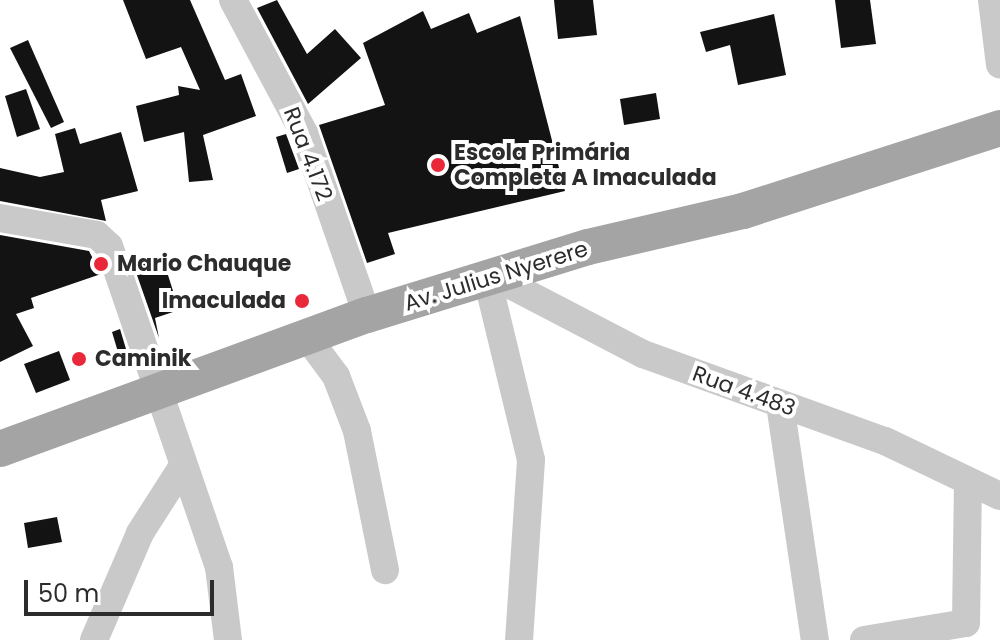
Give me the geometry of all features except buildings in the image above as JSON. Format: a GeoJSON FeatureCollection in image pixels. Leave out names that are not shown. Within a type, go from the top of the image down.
{"type":"FeatureCollection","features":[{"type":"Feature","properties":{"kind":"main road","name":"Av. Julius Nyerere"},"geometry":{"type":"LineString","coordinates":[[0,449],[154,389],[367,315],[490,277],[743,211],[1000,128]]}},
{"type":"Feature","properties":{"kind":"street","name":"Rua 4.172"},"geometry":{"type":"LineString","coordinates":[[233,0],[304,133],[367,315]]}},
{"type":"Feature","properties":{"kind":"street"},"geometry":{"type":"LineString","coordinates":[[992,0],[1000,65]]}},
{"type":"Feature","properties":{"kind":"street"},"geometry":{"type":"LineString","coordinates":[[0,218],[105,239],[181,469],[228,597],[228,640]]}},
{"type":"Feature","properties":{"kind":"street"},"geometry":{"type":"LineString","coordinates":[[490,277],[520,396],[534,487],[519,640]]}},
{"type":"Feature","properties":{"kind":"street","name":"Rua 4.483"},"geometry":{"type":"LineString","coordinates":[[490,277],[643,354],[885,441],[1000,496]]}},
{"type":"Feature","properties":{"kind":"street"},"geometry":{"type":"LineString","coordinates":[[307,337],[336,376],[357,431],[385,570]]}},
{"type":"Feature","properties":{"kind":"street"},"geometry":{"type":"LineString","coordinates":[[780,404],[815,640]]}},
{"type":"Feature","properties":{"kind":"street"},"geometry":{"type":"LineString","coordinates":[[94,640],[140,533],[181,469]]}},
{"type":"Feature","properties":{"kind":"street"},"geometry":{"type":"LineString","coordinates":[[864,640],[966,623],[968,483]]}},
{"type":"Feature","properties":{"kind":"place","name":"Escola Primária Completa A Imaculada"},"geometry":{"type":"Point","coordinates":[438,165]}},
{"type":"Feature","properties":{"kind":"place","name":"Mario Chauque"},"geometry":{"type":"Point","coordinates":[101,264]}},
{"type":"Feature","properties":{"kind":"place","name":"Imaculada"},"geometry":{"type":"Point","coordinates":[302,301]}},
{"type":"Feature","properties":{"kind":"place","name":"Caminik"},"geometry":{"type":"Point","coordinates":[79,359]}}]}
